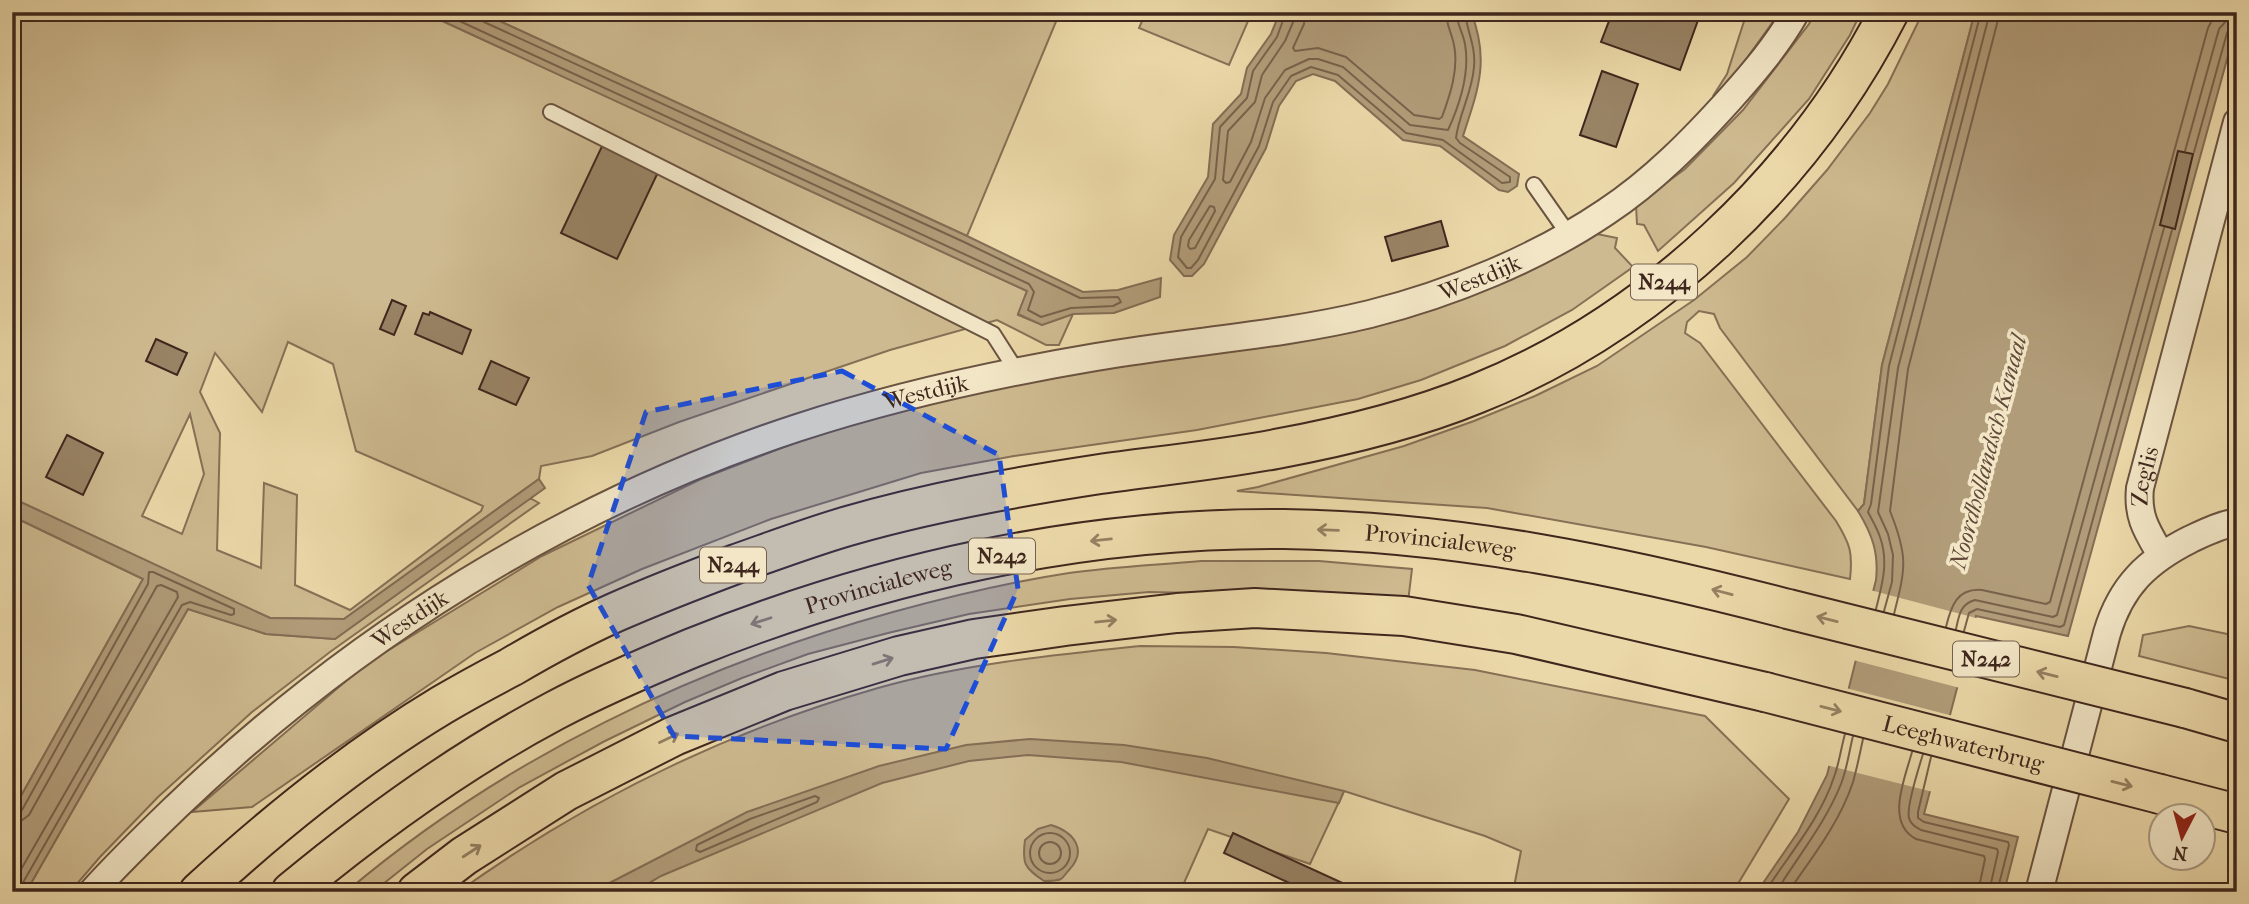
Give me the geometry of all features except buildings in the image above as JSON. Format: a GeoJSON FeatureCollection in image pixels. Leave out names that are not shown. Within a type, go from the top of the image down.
{"type":"FeatureCollection","features":[{"type":"Feature","properties":{"kind":"main road","name":"N244"},"geometry":{"type":"LineString","coordinates":[[199,892],[242,852],[303,802],[441,705],[612,613],[695,579],[831,531],[928,504],[1024,486],[1275,449],[1349,434],[1475,394],[1540,364],[1590,337],[1634,306],[1711,243],[1756,200],[1812,135],[1864,59],[1889,12]]}},
{"type":"Feature","properties":{"kind":"main road","name":"Provincialeweg"},"geometry":{"type":"LineString","coordinates":[[291,892],[343,849],[460,766],[555,711],[655,663],[751,625],[939,568],[1038,548],[1202,531],[1358,531],[1559,557],[1700,586],[2237,723]]}},
{"type":"Feature","properties":{"kind":"main road","name":"Leeghwaterbrug"},"geometry":{"type":"LineString","coordinates":[[417,892],[464,856],[566,791],[674,736],[784,691],[899,656],[974,639],[1177,612],[1255,608],[1404,616],[1516,634],[1765,692],[2237,814]]}},
{"type":"Feature","properties":{"kind":"street","name":"Westdijk"},"geometry":{"type":"LineString","coordinates":[[92,892],[116,865],[213,772],[272,720],[381,638],[536,540],[645,488],[793,429],[910,395],[1016,370],[1103,355],[1263,334],[1367,314],[1465,283],[1569,235],[1609,211],[1676,156],[1759,66],[1796,12]]}},
{"type":"Feature","properties":{"kind":"street","name":"Zeglis"},"geometry":{"type":"LineString","coordinates":[[2161,555],[2140,512],[2140,488],[2237,122]]}},
{"type":"Feature","properties":{"kind":"street"},"geometry":{"type":"LineString","coordinates":[[2039,892],[2111,618],[2127,588],[2161,555],[2203,533],[2237,522]]}},
{"type":"Feature","properties":{"kind":"lane"},"geometry":{"type":"LineString","coordinates":[[551,112],[993,334],[1016,370]]}},
{"type":"Feature","properties":{"kind":"lane"},"geometry":{"type":"LineString","coordinates":[[1534,186],[1569,235]]}},
{"type":"Feature","properties":{"kind":"highlighted area"},"geometry":{"type":"Polygon","coordinates":[[[842,371],[999,455],[1018,589],[946,749],[674,736],[588,585],[646,412],[842,371]]]}},
{"type":"Feature","properties":{"kind":"shaded area"},"geometry":{"type":"Polygon","coordinates":[[[12,12],[423,12],[1027,291],[1018,315],[1042,325],[1073,314],[1059,345],[1046,345],[997,320],[890,350],[679,422],[592,456],[541,466],[539,479],[344,619],[270,618],[12,498],[12,12]],[[288,342],[262,412],[215,353],[200,392],[220,433],[217,550],[261,568],[264,483],[297,495],[295,585],[350,610],[481,511],[483,506],[356,451],[333,364],[288,342]],[[190,414],[142,516],[182,534],[204,474],[190,414]]]}},
{"type":"Feature","properties":{"kind":"shaded area"},"geometry":{"type":"Polygon","coordinates":[[[480,12],[1060,12],[967,236],[480,12]]]}},
{"type":"Feature","properties":{"kind":"shaded area"},"geometry":{"type":"Polygon","coordinates":[[[1146,12],[1252,12],[1229,65],[1139,28],[1146,12]]]}},
{"type":"Feature","properties":{"kind":"shaded area"},"geometry":{"type":"Polygon","coordinates":[[[1747,12],[1780,12],[1731,80],[1713,96],[1727,74],[1747,12]]]}},
{"type":"Feature","properties":{"kind":"shaded area"},"geometry":{"type":"Polygon","coordinates":[[[1815,12],[1861,12],[1850,35],[1809,99],[1734,183],[1658,251],[1644,225],[1637,224],[1636,205],[1685,169],[1743,110],[1809,24],[1815,12]]]}},
{"type":"Feature","properties":{"kind":"shaded area"},"geometry":{"type":"Polygon","coordinates":[[[1923,12],[1975,12],[1882,365],[1864,504],[1858,511],[1720,328],[1714,314],[1699,311],[1687,322],[1685,333],[1700,343],[1836,521],[1849,548],[1850,579],[1706,547],[1487,508],[1237,491],[1404,446],[1535,396],[1597,366],[1694,300],[1747,257],[1827,170],[1888,84],[1923,12]]]}},
{"type":"Feature","properties":{"kind":"shaded area"},"geometry":{"type":"Polygon","coordinates":[[[1597,234],[1617,238],[1615,248],[1633,267],[1572,310],[1505,346],[1421,380],[1358,399],[1197,430],[1014,456],[921,473],[771,519],[642,569],[558,607],[475,653],[252,807],[192,812],[366,664],[542,556],[701,479],[815,435],[899,410],[1067,373],[1272,345],[1371,328],[1458,300],[1514,277],[1597,234]]]}},
{"type":"Feature","properties":{"kind":"shaded area"},"geometry":{"type":"Polygon","coordinates":[[[530,498],[539,503],[330,652],[252,712],[158,797],[70,892],[26,892],[188,609],[266,634],[335,639],[530,498]]]}},
{"type":"Feature","properties":{"kind":"shaded area"},"geometry":{"type":"Polygon","coordinates":[[[12,516],[143,579],[12,812],[12,516]]]}},
{"type":"Feature","properties":{"kind":"shaded area"},"geometry":{"type":"Polygon","coordinates":[[[1201,561],[1319,561],[1412,569],[1407,610],[1196,593],[1149,592],[1070,599],[969,614],[808,654],[685,702],[603,742],[520,787],[427,849],[373,892],[346,892],[470,799],[536,759],[604,722],[746,660],[819,634],[981,590],[1069,573],[1201,561]]]}},
{"type":"Feature","properties":{"kind":"shaded area"},"geometry":{"type":"Polygon","coordinates":[[[2189,626],[2237,636],[2237,681],[2139,656],[2143,635],[2189,626]]]}},
{"type":"Feature","properties":{"kind":"shaded area"},"geometry":{"type":"Polygon","coordinates":[[[1140,646],[1234,647],[1326,653],[1475,670],[1705,716],[1789,799],[1733,892],[1513,892],[1521,851],[1485,836],[1344,791],[1310,864],[1208,829],[1180,892],[458,892],[556,828],[659,772],[713,747],[822,705],[910,680],[975,667],[1140,646]]]}},
{"type":"Feature","properties":{"kind":"water"},"geometry":{"type":"Polygon","coordinates":[[[423,12],[480,12],[1083,292],[1118,290],[1161,278],[1160,297],[1114,313],[1073,314],[1042,325],[1018,314],[1027,291],[423,12]]]}},
{"type":"Feature","properties":{"kind":"water"},"geometry":{"type":"Polygon","coordinates":[[[1280,12],[1471,12],[1477,29],[1481,60],[1477,89],[1463,136],[1519,174],[1517,186],[1508,192],[1499,190],[1440,146],[1403,140],[1335,81],[1313,74],[1296,81],[1279,106],[1266,148],[1204,264],[1192,276],[1184,276],[1170,260],[1174,235],[1208,177],[1213,124],[1241,94],[1247,68],[1271,34],[1280,12]]]}},
{"type":"Feature","properties":{"kind":"water","name":"Noordhollandsch Kanaal"},"geometry":{"type":"Polygon","coordinates":[[[1975,12],[2237,12],[2237,23],[2068,636],[1976,616],[1924,814],[2018,837],[2004,892],[1757,892],[1798,832],[1827,775],[1876,580],[1873,544],[1858,511],[1864,504],[1882,365],[1975,12]]]}},
{"type":"Feature","properties":{"kind":"water"},"geometry":{"type":"Polygon","coordinates":[[[539,479],[545,488],[335,639],[266,634],[188,609],[26,892],[12,892],[12,812],[143,579],[12,516],[12,498],[270,618],[344,619],[539,479]]]}},
{"type":"Feature","properties":{"kind":"water"},"geometry":{"type":"Polygon","coordinates":[[[1030,739],[1124,745],[1207,758],[1344,791],[1339,803],[1121,762],[1028,755],[969,761],[882,783],[661,876],[634,892],[592,892],[747,812],[879,766],[966,745],[1030,739]]]}},
{"type":"Feature","properties":{"kind":"water"},"geometry":{"type":"Polygon","coordinates":[[[1051,825],[1072,837],[1078,849],[1075,863],[1061,879],[1044,881],[1028,868],[1024,860],[1025,840],[1038,829],[1051,825]]]}},
{"type":"Feature","properties":{"kind":"pier"},"geometry":{"type":"Polygon","coordinates":[[[1870,590],[2010,627],[1978,620],[1960,688],[1853,660],[1870,590]]]}},
{"type":"Feature","properties":{"kind":"pier"},"geometry":{"type":"Polygon","coordinates":[[[1846,688],[1953,716],[1933,792],[1826,765],[1846,688]]]}}]}
